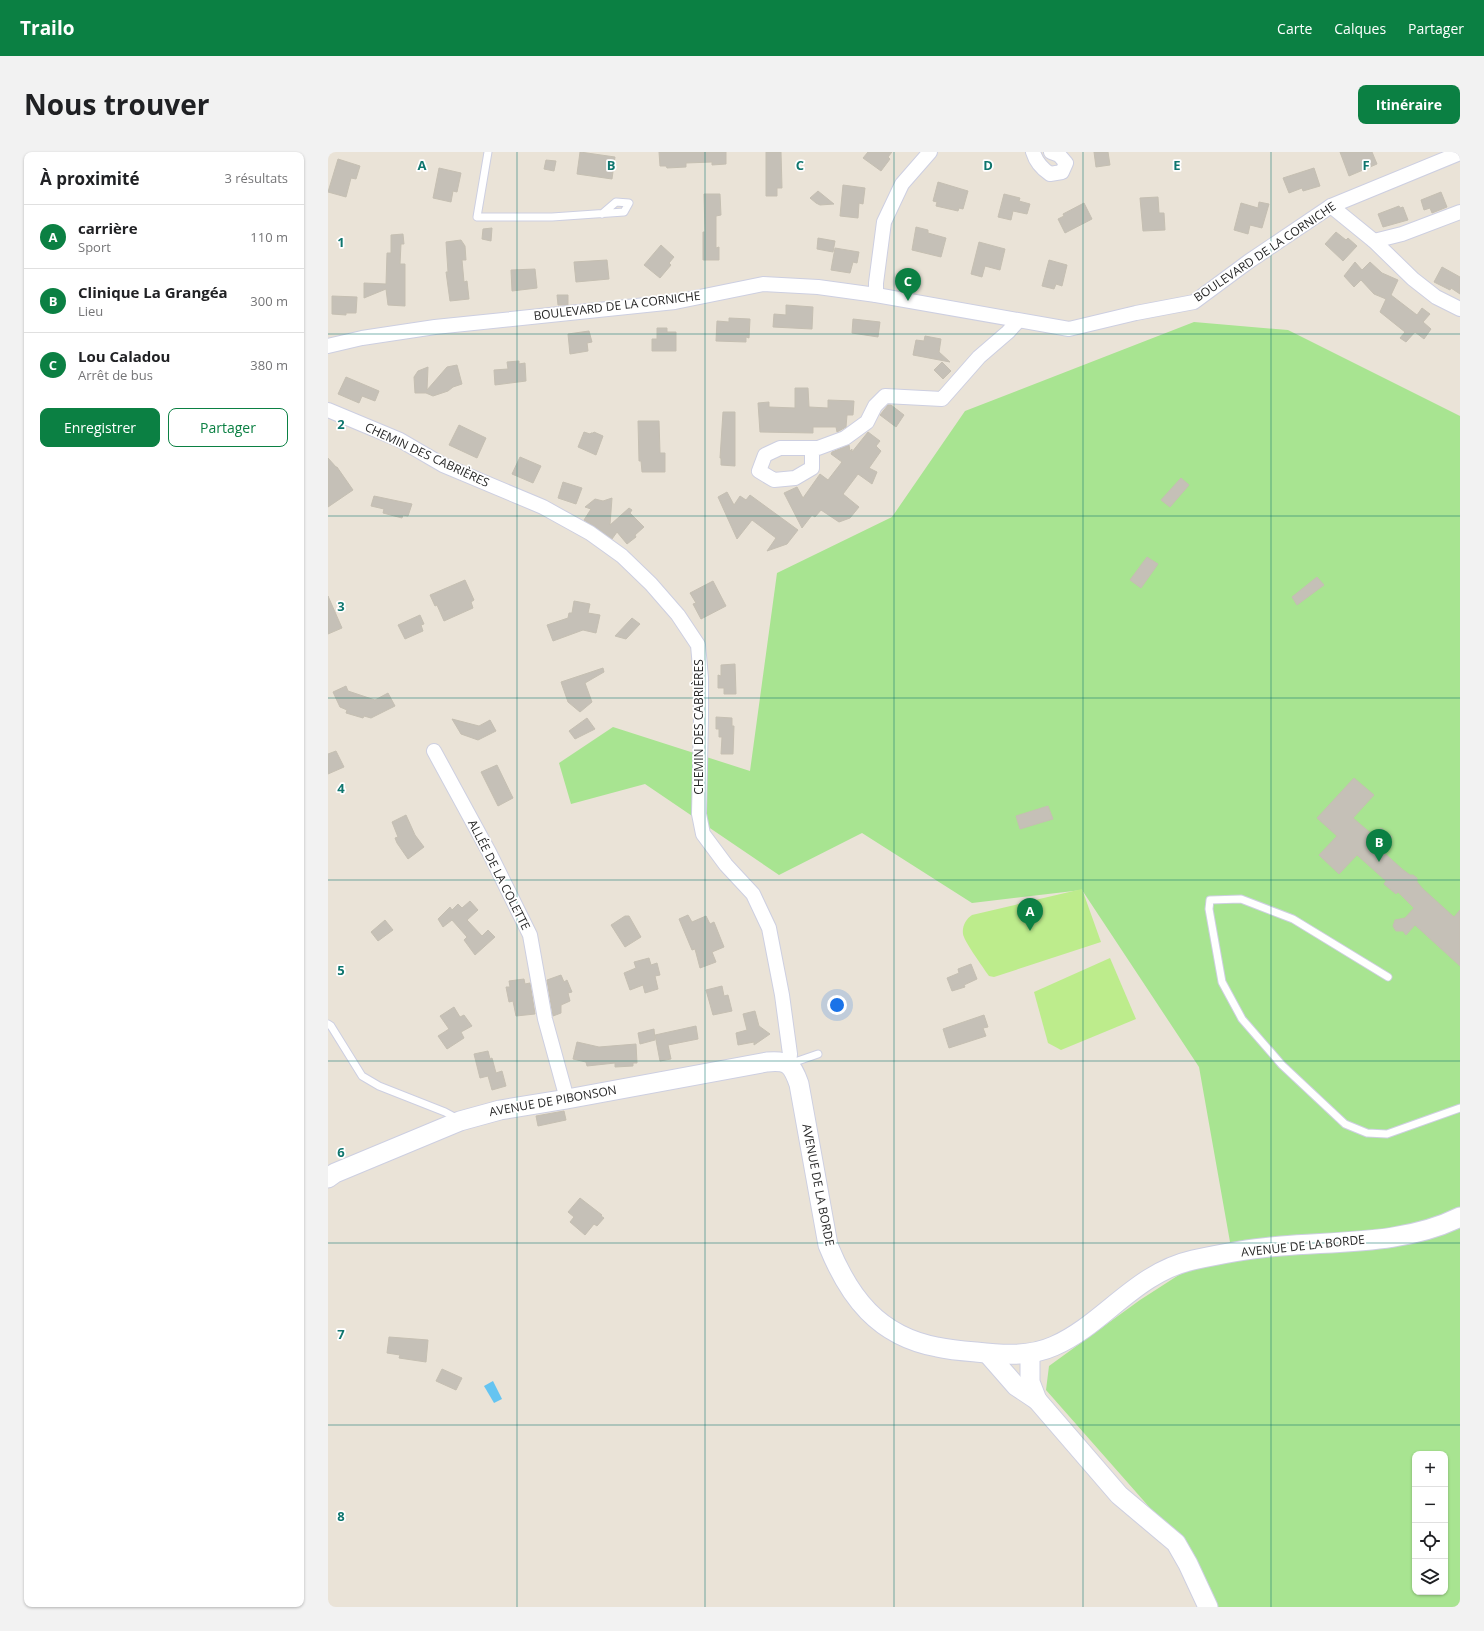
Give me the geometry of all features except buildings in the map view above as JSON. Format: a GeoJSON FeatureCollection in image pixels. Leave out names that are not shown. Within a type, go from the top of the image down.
{"type":"FeatureCollection","features":[{"type":"Feature","properties":{"kind":"street"},"geometry":{"type":"LineString","coordinates":[[876,295],[876,283],[884,222],[902,184],[930,152]]}},
{"type":"Feature","properties":{"kind":"street"},"geometry":{"type":"LineString","coordinates":[[1033,152],[1036,160],[1043,169],[1050,174],[1062,172],[1066,163],[1059,155],[1051,152]]}},
{"type":"Feature","properties":{"kind":"street","name":"BOULEVARD DE LA CORNICHE"},"geometry":{"type":"LineString","coordinates":[[328,346],[362,338],[435,327],[675,302],[763,284],[818,287],[876,295],[1069,329],[1136,312],[1194,302],[1248,262],[1331,206],[1460,153]]}},
{"type":"Feature","properties":{"kind":"street"},"geometry":{"type":"LineString","coordinates":[[1331,206],[1374,241],[1413,279],[1436,297],[1460,309]]}},
{"type":"Feature","properties":{"kind":"street"},"geometry":{"type":"LineString","coordinates":[[1374,241],[1402,234],[1460,212]]}},
{"type":"Feature","properties":{"kind":"street"},"geometry":{"type":"LineString","coordinates":[[812,448],[818,448],[845,438],[851,434],[867,422],[875,406],[885,396],[942,399],[979,357],[1008,332],[1018,321]]}},
{"type":"Feature","properties":{"kind":"street","name":"CHEMIN DES CABRIÈRES"},"geometry":{"type":"LineString","coordinates":[[328,410],[400,440],[443,465],[543,507],[590,533],[622,556],[651,584],[678,615],[698,645],[701,678],[699,814],[703,834],[726,865],[753,894],[769,928],[782,996],[790,1054],[789,1064]]}},
{"type":"Feature","properties":{"kind":"street","name":"ALLÉE DE LA COLETTE"},"geometry":{"type":"LineString","coordinates":[[434,751],[489,852],[530,935],[546,1019],[567,1099]]}},
{"type":"Feature","properties":{"kind":"street","name":"AVENUE DE PIBONSON"},"geometry":{"type":"LineString","coordinates":[[328,1178],[334,1173],[460,1121],[500,1110],[767,1062],[779,1061],[789,1064]]}},
{"type":"Feature","properties":{"kind":"street","name":"AVENUE DE LA BORDE"},"geometry":{"type":"LineString","coordinates":[[789,1064],[795,1072],[799,1084],[828,1245],[835,1263],[853,1292],[874,1318],[886,1328],[904,1337],[936,1347],[988,1354],[1030,1354],[1054,1346],[1076,1334],[1152,1276],[1179,1263],[1280,1246],[1337,1243],[1401,1235],[1442,1226],[1460,1216]]}},
{"type":"Feature","properties":{"kind":"street"},"geometry":{"type":"LineString","coordinates":[[988,1354],[1016,1386],[1037,1400],[1118,1495],[1176,1543],[1188,1564],[1208,1607]]}},
{"type":"Feature","properties":{"kind":"street"},"geometry":{"type":"LineString","coordinates":[[1030,1354],[1030,1382],[1037,1400]]}},
{"type":"Feature","properties":{"kind":"lane"},"geometry":{"type":"LineString","coordinates":[[488,152],[477,217],[552,217],[602,214]]}},
{"type":"Feature","properties":{"kind":"lane"},"geometry":{"type":"LineString","coordinates":[[1388,977],[1293,919],[1241,899],[1210,900],[1209,909],[1222,982],[1242,1019],[1282,1065],[1345,1124],[1367,1133],[1387,1134],[1460,1108]]}},
{"type":"Feature","properties":{"kind":"lane"},"geometry":{"type":"LineString","coordinates":[[328,1024],[331,1026],[362,1076],[379,1086],[445,1112],[460,1121]]}},
{"type":"Feature","properties":{"kind":"lane"},"geometry":{"type":"LineString","coordinates":[[789,1064],[818,1054]]}},
{"type":"Feature","properties":{"kind":"green space"},"geometry":{"type":"Polygon","coordinates":[[[1194,322],[1288,330],[1460,416],[1460,1607],[1212,1607],[1188,1551],[1046,1390],[1049,1366],[1140,1300],[1230,1242],[1199,1067],[1082,890],[972,903],[862,833],[779,875],[645,784],[571,804],[559,763],[613,727],[750,771],[777,573],[892,517],[965,411],[1194,322]]]}},
{"type":"Feature","properties":{"kind":"green space"},"geometry":{"type":"Polygon","coordinates":[[[1082,889],[1101,942],[994,977],[989,976],[966,942],[963,934],[964,926],[966,921],[972,915],[1082,889]]]}},
{"type":"Feature","properties":{"kind":"green space"},"geometry":{"type":"Polygon","coordinates":[[[1110,958],[1136,1019],[1061,1050],[1048,1043],[1034,992],[1110,958]]]}},
{"type":"Feature","properties":{"kind":"water"},"geometry":{"type":"Polygon","coordinates":[[[493,1381],[502,1399],[494,1403],[484,1386],[493,1381]]]}},
{"type":"Feature","properties":{"kind":"place","name":"Lou Caladou"},"geometry":{"type":"Point","coordinates":[908,301]}},
{"type":"Feature","properties":{"kind":"place","name":"Clinique La Grangéa"},"geometry":{"type":"Point","coordinates":[1379,862]}},
{"type":"Feature","properties":{"kind":"place","name":"carrière"},"geometry":{"type":"Point","coordinates":[1030,931]}}]}
